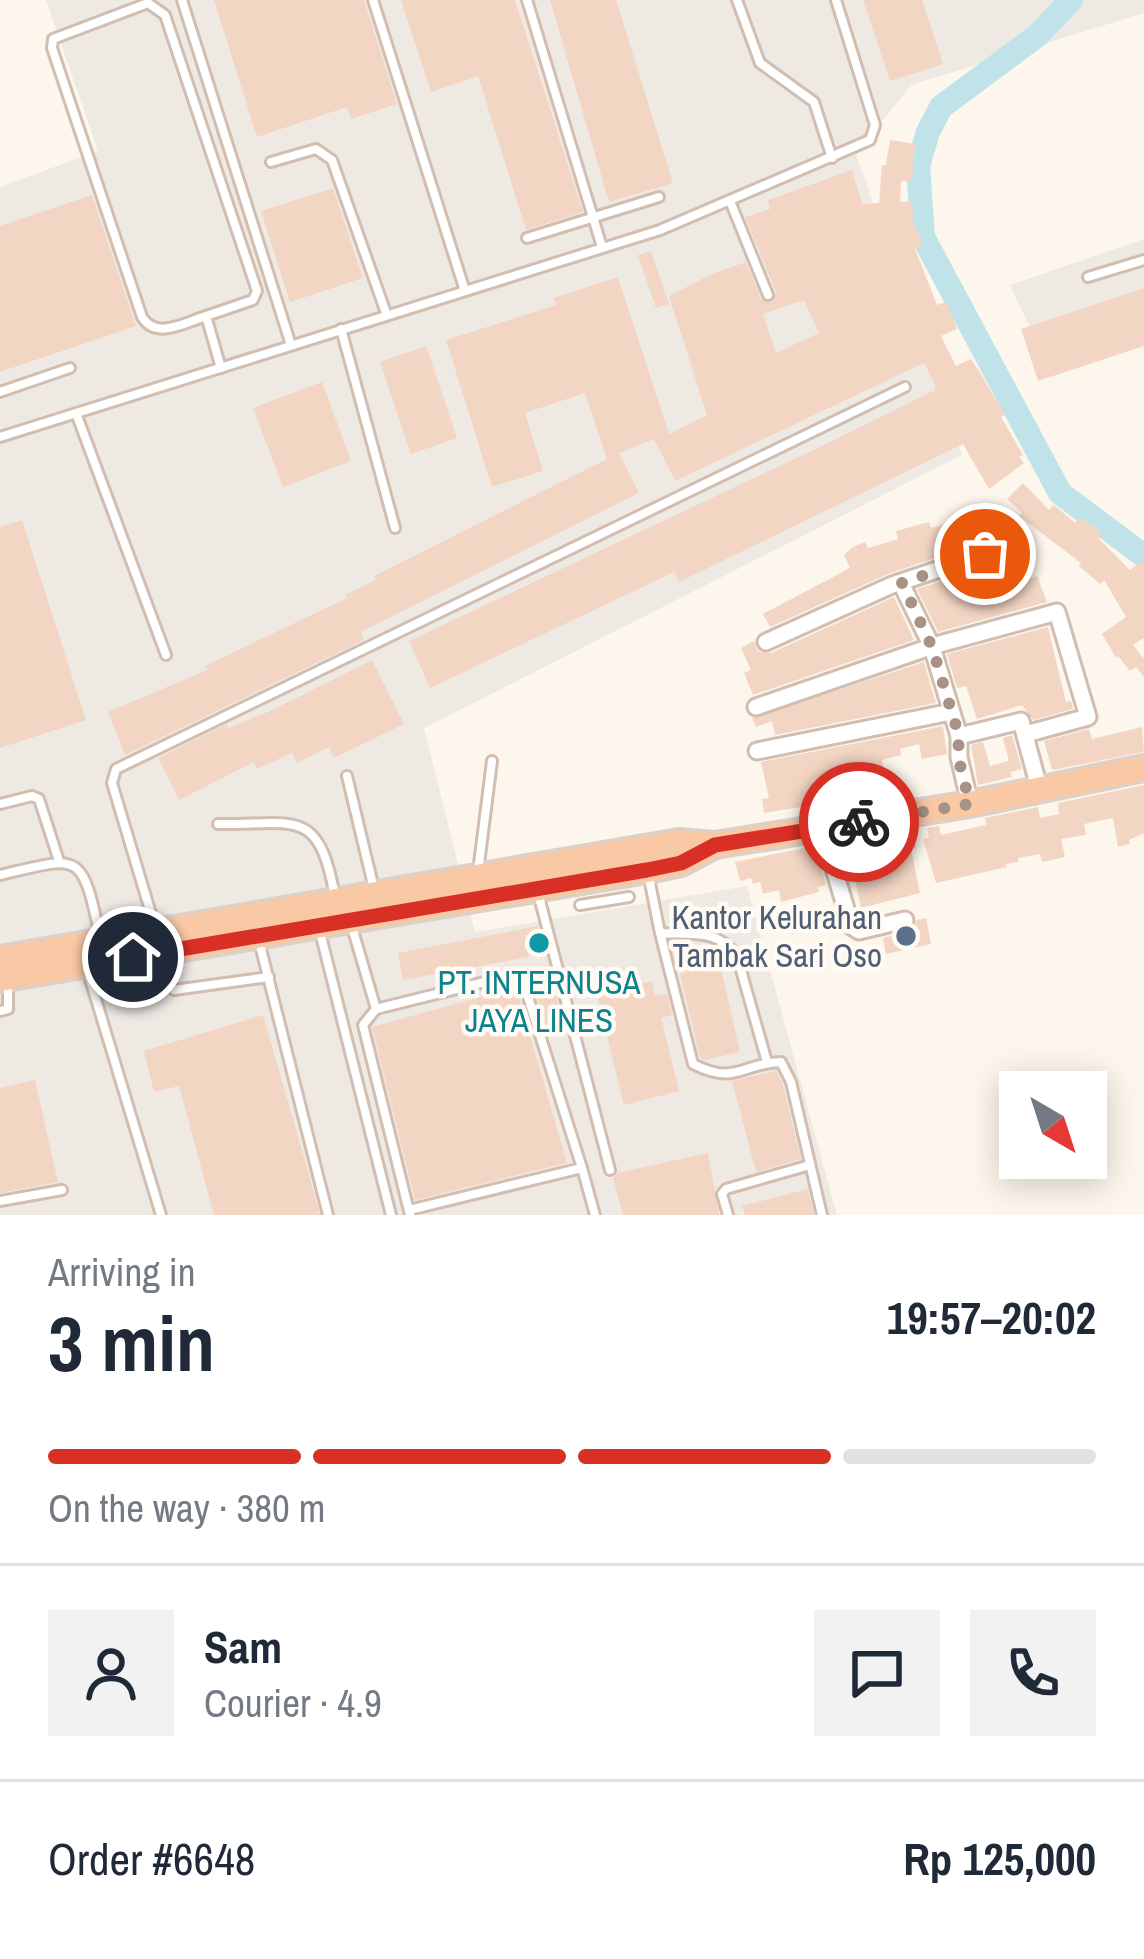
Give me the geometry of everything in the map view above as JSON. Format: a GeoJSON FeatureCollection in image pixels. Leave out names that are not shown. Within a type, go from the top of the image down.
{"type":"FeatureCollection","features":[{"type":"Feature","properties":{"kind":"highway"},"geometry":{"type":"LineString","coordinates":[[2,972],[646,859],[679,842],[715,845],[822,828],[1144,768]]}},
{"type":"Feature","properties":{"kind":"highway"},"geometry":{"type":"LineString","coordinates":[[160,943],[258,934],[338,914],[376,896],[477,878],[534,878]]}},
{"type":"Feature","properties":{"kind":"street"},"geometry":{"type":"LineString","coordinates":[[766,642],[902,583],[1008,546]]}},
{"type":"Feature","properties":{"kind":"street"},"geometry":{"type":"LineString","coordinates":[[902,583],[932,647],[959,736],[958,757],[970,804]]}},
{"type":"Feature","properties":{"kind":"street"},"geometry":{"type":"LineString","coordinates":[[756,707],[932,647],[1058,612],[1087,719],[1026,734]]}},
{"type":"Feature","properties":{"kind":"street"},"geometry":{"type":"LineString","coordinates":[[757,751],[951,712]]}},
{"type":"Feature","properties":{"kind":"street"},"geometry":{"type":"LineString","coordinates":[[959,736],[1018,720],[1040,791]]}},
{"type":"Feature","properties":{"kind":"street"},"geometry":{"type":"LineString","coordinates":[[822,828],[851,926],[859,931],[905,920]]}},
{"type":"Feature","properties":{"kind":"lane"},"geometry":{"type":"LineString","coordinates":[[182,0],[291,345]]}},
{"type":"Feature","properties":{"kind":"lane"},"geometry":{"type":"LineString","coordinates":[[373,0],[465,291]]}},
{"type":"Feature","properties":{"kind":"lane"},"geometry":{"type":"LineString","coordinates":[[526,0],[602,247]]}},
{"type":"Feature","properties":{"kind":"lane"},"geometry":{"type":"LineString","coordinates":[[736,0],[760,63],[814,101],[832,158]]}},
{"type":"Feature","properties":{"kind":"lane"},"geometry":{"type":"LineString","coordinates":[[0,437],[660,230],[870,140],[875,125],[836,0]]}},
{"type":"Feature","properties":{"kind":"lane"},"geometry":{"type":"LineString","coordinates":[[148,3],[165,15],[257,291],[253,300],[206,316],[156,331],[142,317],[52,48],[53,39],[148,3]]}},
{"type":"Feature","properties":{"kind":"lane"},"geometry":{"type":"LineString","coordinates":[[271,162],[316,149],[332,160],[386,314]]}},
{"type":"Feature","properties":{"kind":"lane"},"geometry":{"type":"LineString","coordinates":[[526,238],[659,197]]}},
{"type":"Feature","properties":{"kind":"lane"},"geometry":{"type":"LineString","coordinates":[[730,201],[768,296]]}},
{"type":"Feature","properties":{"kind":"lane"},"geometry":{"type":"LineString","coordinates":[[1088,278],[1144,260]]}},
{"type":"Feature","properties":{"kind":"lane"},"geometry":{"type":"LineString","coordinates":[[206,316],[221,368]]}},
{"type":"Feature","properties":{"kind":"lane"},"geometry":{"type":"LineString","coordinates":[[341,329],[395,528]]}},
{"type":"Feature","properties":{"kind":"lane"},"geometry":{"type":"LineString","coordinates":[[0,392],[70,368]]}},
{"type":"Feature","properties":{"kind":"lane"},"geometry":{"type":"LineString","coordinates":[[160,943],[112,783],[116,769],[905,387]]}},
{"type":"Feature","properties":{"kind":"lane"},"geometry":{"type":"LineString","coordinates":[[76,413],[166,655]]}},
{"type":"Feature","properties":{"kind":"lane"},"geometry":{"type":"LineString","coordinates":[[477,878],[493,760]]}},
{"type":"Feature","properties":{"kind":"lane"},"geometry":{"type":"LineString","coordinates":[[347,776],[376,896]]}},
{"type":"Feature","properties":{"kind":"lane"},"geometry":{"type":"LineString","coordinates":[[0,804],[38,799],[59,861]]}},
{"type":"Feature","properties":{"kind":"lane"},"geometry":{"type":"LineString","coordinates":[[218,824],[293,823],[308,830],[326,851],[391,1215]]}},
{"type":"Feature","properties":{"kind":"lane"},"geometry":{"type":"LineString","coordinates":[[646,859],[693,1064],[713,1075],[730,1076],[767,1062],[781,1062],[791,1082],[821,1215]]}},
{"type":"Feature","properties":{"kind":"lane"},"geometry":{"type":"LineString","coordinates":[[0,875],[59,861],[77,867],[160,1215]]}},
{"type":"Feature","properties":{"kind":"lane"},"geometry":{"type":"LineString","coordinates":[[534,878],[610,1169]]}},
{"type":"Feature","properties":{"kind":"lane"},"geometry":{"type":"LineString","coordinates":[[580,905],[629,896]]}},
{"type":"Feature","properties":{"kind":"lane"},"geometry":{"type":"LineString","coordinates":[[338,914],[376,1009]]}},
{"type":"Feature","properties":{"kind":"lane"},"geometry":{"type":"LineString","coordinates":[[660,933],[714,935],[727,943],[736,956],[767,1062]]}},
{"type":"Feature","properties":{"kind":"lane"},"geometry":{"type":"LineString","coordinates":[[258,934],[328,1215]]}},
{"type":"Feature","properties":{"kind":"lane"},"geometry":{"type":"LineString","coordinates":[[0,1011],[10,1003],[2,972]]}},
{"type":"Feature","properties":{"kind":"lane"},"geometry":{"type":"LineString","coordinates":[[582,1168],[410,1213],[363,1025],[376,1009],[513,975],[522,978],[582,1168],[595,1215]]}},
{"type":"Feature","properties":{"kind":"lane"},"geometry":{"type":"LineString","coordinates":[[174,990],[269,977]]}},
{"type":"Feature","properties":{"kind":"lane"},"geometry":{"type":"LineString","coordinates":[[728,1215],[725,1189],[810,1165]]}},
{"type":"Feature","properties":{"kind":"lane"},"geometry":{"type":"LineString","coordinates":[[0,1201],[62,1190]]}},
{"type":"Feature","properties":{"kind":"shaded area"},"geometry":{"type":"Polygon","coordinates":[[[46,0],[1144,0],[1144,13],[911,85],[856,154],[962,455],[424,728],[475,932],[747,886],[837,1215],[0,1215],[0,187],[98,151],[46,0]]]}},
{"type":"Feature","properties":{"kind":"shaded area"},"geometry":{"type":"Polygon","coordinates":[[[1144,239],[1144,342],[1051,373],[1010,285],[1144,239]]]}},
{"type":"Feature","properties":{"kind":"building"},"geometry":{"type":"Polygon","coordinates":[[[214,0],[364,0],[397,104],[351,119],[347,107],[257,137],[214,0]]]}},
{"type":"Feature","properties":{"kind":"building"},"geometry":{"type":"Polygon","coordinates":[[[401,0],[515,0],[583,212],[526,230],[478,76],[431,92],[401,0]]]}},
{"type":"Feature","properties":{"kind":"building"},"geometry":{"type":"Polygon","coordinates":[[[550,0],[616,0],[673,183],[609,202],[550,0]]]}},
{"type":"Feature","properties":{"kind":"building"},"geometry":{"type":"Polygon","coordinates":[[[863,0],[922,0],[943,64],[890,81],[863,0]]]}},
{"type":"Feature","properties":{"kind":"building"},"geometry":{"type":"Polygon","coordinates":[[[890,140],[915,144],[912,181],[901,181],[900,202],[912,201],[914,228],[922,247],[915,249],[937,305],[947,302],[957,329],[941,336],[956,366],[971,359],[979,371],[1005,415],[1001,417],[1024,463],[989,489],[963,444],[679,582],[674,572],[430,688],[409,641],[826,444],[935,390],[935,385],[924,363],[675,481],[654,439],[619,453],[639,493],[361,632],[364,640],[125,755],[108,712],[207,670],[205,666],[347,598],[345,595],[376,580],[374,576],[607,459],[585,393],[525,413],[543,471],[492,487],[446,340],[556,305],[554,298],[618,277],[669,434],[707,415],[669,296],[746,262],[761,299],[772,302],[776,292],[745,217],[770,209],[768,200],[852,170],[862,204],[879,203],[882,165],[886,165],[890,140]],[[804,300],[763,314],[776,353],[819,333],[804,300]]]}},
{"type":"Feature","properties":{"kind":"building"},"geometry":{"type":"Polygon","coordinates":[[[333,188],[363,278],[290,302],[261,211],[333,188]]]}},
{"type":"Feature","properties":{"kind":"building"},"geometry":{"type":"Polygon","coordinates":[[[92,195],[136,326],[0,372],[0,226],[92,195]]]}},
{"type":"Feature","properties":{"kind":"building"},"geometry":{"type":"Polygon","coordinates":[[[651,251],[669,304],[656,308],[638,255],[651,251]]]}},
{"type":"Feature","properties":{"kind":"building"},"geometry":{"type":"Polygon","coordinates":[[[1144,288],[1144,346],[1038,381],[1021,329],[1144,288]]]}},
{"type":"Feature","properties":{"kind":"building"},"geometry":{"type":"Polygon","coordinates":[[[426,346],[457,438],[411,454],[380,362],[426,346]]]}},
{"type":"Feature","properties":{"kind":"building"},"geometry":{"type":"Polygon","coordinates":[[[322,382],[351,461],[283,487],[253,408],[322,382]]]}},
{"type":"Feature","properties":{"kind":"building"},"geometry":{"type":"Polygon","coordinates":[[[1023,483],[1049,510],[1054,505],[1075,523],[1079,518],[1093,526],[1103,535],[1099,539],[1130,570],[1144,560],[1144,638],[1133,645],[1144,659],[1144,677],[1136,667],[1130,671],[1116,658],[1102,634],[1126,617],[1104,580],[1100,584],[1081,563],[1019,516],[1022,513],[1007,499],[1023,483]]]}},
{"type":"Feature","properties":{"kind":"building"},"geometry":{"type":"Polygon","coordinates":[[[992,518],[1000,536],[888,574],[770,627],[763,614],[850,568],[844,555],[853,547],[865,542],[868,548],[898,539],[896,531],[929,522],[931,528],[953,522],[966,522],[967,527],[992,518]]]}},
{"type":"Feature","properties":{"kind":"building"},"geometry":{"type":"Polygon","coordinates":[[[22,520],[86,720],[0,748],[0,527],[22,520]]]}},
{"type":"Feature","properties":{"kind":"building"},"geometry":{"type":"Polygon","coordinates":[[[1011,558],[1022,582],[1037,576],[1047,602],[938,632],[917,589],[1011,558]]]}},
{"type":"Feature","properties":{"kind":"building"},"geometry":{"type":"Polygon","coordinates":[[[894,597],[914,640],[753,695],[744,673],[751,670],[741,648],[754,641],[758,651],[771,653],[894,597]]]}},
{"type":"Feature","properties":{"kind":"building"},"geometry":{"type":"Polygon","coordinates":[[[1048,627],[1066,702],[1071,701],[1073,709],[1033,720],[1022,705],[977,719],[966,686],[957,688],[947,654],[1048,627]]]}},
{"type":"Feature","properties":{"kind":"building"},"geometry":{"type":"Polygon","coordinates":[[[372,660],[404,724],[334,758],[329,747],[297,763],[292,753],[257,769],[254,762],[179,800],[158,758],[227,724],[229,728],[270,711],[372,660]]]}},
{"type":"Feature","properties":{"kind":"building"},"geometry":{"type":"Polygon","coordinates":[[[924,662],[936,703],[775,735],[772,721],[756,727],[752,718],[924,662]]]}},
{"type":"Feature","properties":{"kind":"building"},"geometry":{"type":"Polygon","coordinates":[[[943,726],[947,754],[922,759],[919,744],[882,760],[886,780],[897,777],[901,793],[875,803],[814,812],[813,805],[764,813],[762,799],[769,798],[761,762],[943,726]]]}},
{"type":"Feature","properties":{"kind":"building"},"geometry":{"type":"Polygon","coordinates":[[[1142,727],[1144,752],[1052,770],[1044,741],[1089,729],[1092,739],[1142,727]]]}},
{"type":"Feature","properties":{"kind":"building"},"geometry":{"type":"Polygon","coordinates":[[[1012,735],[1022,769],[1010,772],[1012,777],[978,785],[971,745],[983,742],[990,766],[1009,761],[1003,738],[1012,735]]]}},
{"type":"Feature","properties":{"kind":"building"},"geometry":{"type":"Polygon","coordinates":[[[1144,785],[1144,833],[1129,840],[1130,844],[1118,847],[1113,818],[1084,824],[1086,835],[1061,839],[1065,857],[1042,862],[1040,854],[1018,858],[1007,867],[936,883],[923,839],[929,838],[927,828],[939,826],[941,835],[986,825],[985,818],[1038,807],[1040,818],[1059,814],[1058,803],[1144,785]]]}},
{"type":"Feature","properties":{"kind":"building"},"geometry":{"type":"Polygon","coordinates":[[[912,830],[920,893],[861,908],[855,879],[850,880],[843,858],[852,856],[849,840],[912,830]]]}},
{"type":"Feature","properties":{"kind":"building"},"geometry":{"type":"Polygon","coordinates":[[[815,846],[826,885],[818,887],[819,892],[781,902],[779,890],[763,894],[760,882],[740,881],[735,862],[815,846]]]}},
{"type":"Feature","properties":{"kind":"building","name":"Kantor Kelurahan Tambak Sari Oso"},"geometry":{"type":"Polygon","coordinates":[[[926,918],[931,944],[886,954],[883,938],[909,931],[917,920],[926,918]]]}},
{"type":"Feature","properties":{"kind":"building"},"geometry":{"type":"Polygon","coordinates":[[[538,926],[544,950],[528,953],[529,957],[403,980],[398,953],[538,926]]]}},
{"type":"Feature","properties":{"kind":"building"},"geometry":{"type":"Polygon","coordinates":[[[714,953],[740,1052],[704,1060],[680,974],[687,972],[684,961],[714,953]]]}},
{"type":"Feature","properties":{"kind":"building"},"geometry":{"type":"Polygon","coordinates":[[[652,981],[655,996],[667,994],[672,1015],[661,1018],[679,1091],[624,1105],[597,995],[652,981]]]}},
{"type":"Feature","properties":{"kind":"building"},"geometry":{"type":"Polygon","coordinates":[[[553,985],[566,1032],[549,1036],[534,989],[553,985]]]}},
{"type":"Feature","properties":{"kind":"building"},"geometry":{"type":"Polygon","coordinates":[[[516,987],[567,1163],[415,1200],[372,1027],[516,987]]]}},
{"type":"Feature","properties":{"kind":"building"},"geometry":{"type":"Polygon","coordinates":[[[263,1015],[320,1215],[214,1215],[179,1086],[154,1092],[144,1051],[263,1015]]]}},
{"type":"Feature","properties":{"kind":"building"},"geometry":{"type":"Polygon","coordinates":[[[776,1071],[801,1159],[756,1172],[732,1081],[776,1071]]]}},
{"type":"Feature","properties":{"kind":"building"},"geometry":{"type":"Polygon","coordinates":[[[35,1080],[58,1182],[0,1193],[0,1088],[35,1080]]]}},
{"type":"Feature","properties":{"kind":"building"},"geometry":{"type":"Polygon","coordinates":[[[708,1153],[719,1215],[623,1215],[613,1178],[617,1173],[708,1153]]]}},
{"type":"Feature","properties":{"kind":"building"},"geometry":{"type":"Polygon","coordinates":[[[808,1189],[814,1215],[745,1215],[742,1206],[808,1189]]]}},
{"type":"Feature","properties":{"kind":"waterway"},"geometry":{"type":"LineString","coordinates":[[1071,0],[1038,35],[941,107],[918,166],[923,237],[1060,493],[1144,556]]}},
{"type":"Feature","properties":{"kind":"way so far"},"geometry":{"type":"LineString","coordinates":[[859,822],[970,804],[958,757],[959,736],[932,647],[902,583],[985,554]]}},
{"type":"Feature","properties":{"kind":"place","name":"Kantor Kelurahan Tambak Sari Oso"},"geometry":{"type":"Point","coordinates":[906,936]}},
{"type":"Feature","properties":{"kind":"place","name":"PT. INTERNUSA JAYA LINES"},"geometry":{"type":"Point","coordinates":[539,943]}},
{"type":"Feature","properties":{"kind":"route"},"geometry":{"type":"LineString","coordinates":[[133,957],[647,870],[681,863],[715,845],[859,822]]}}]}
